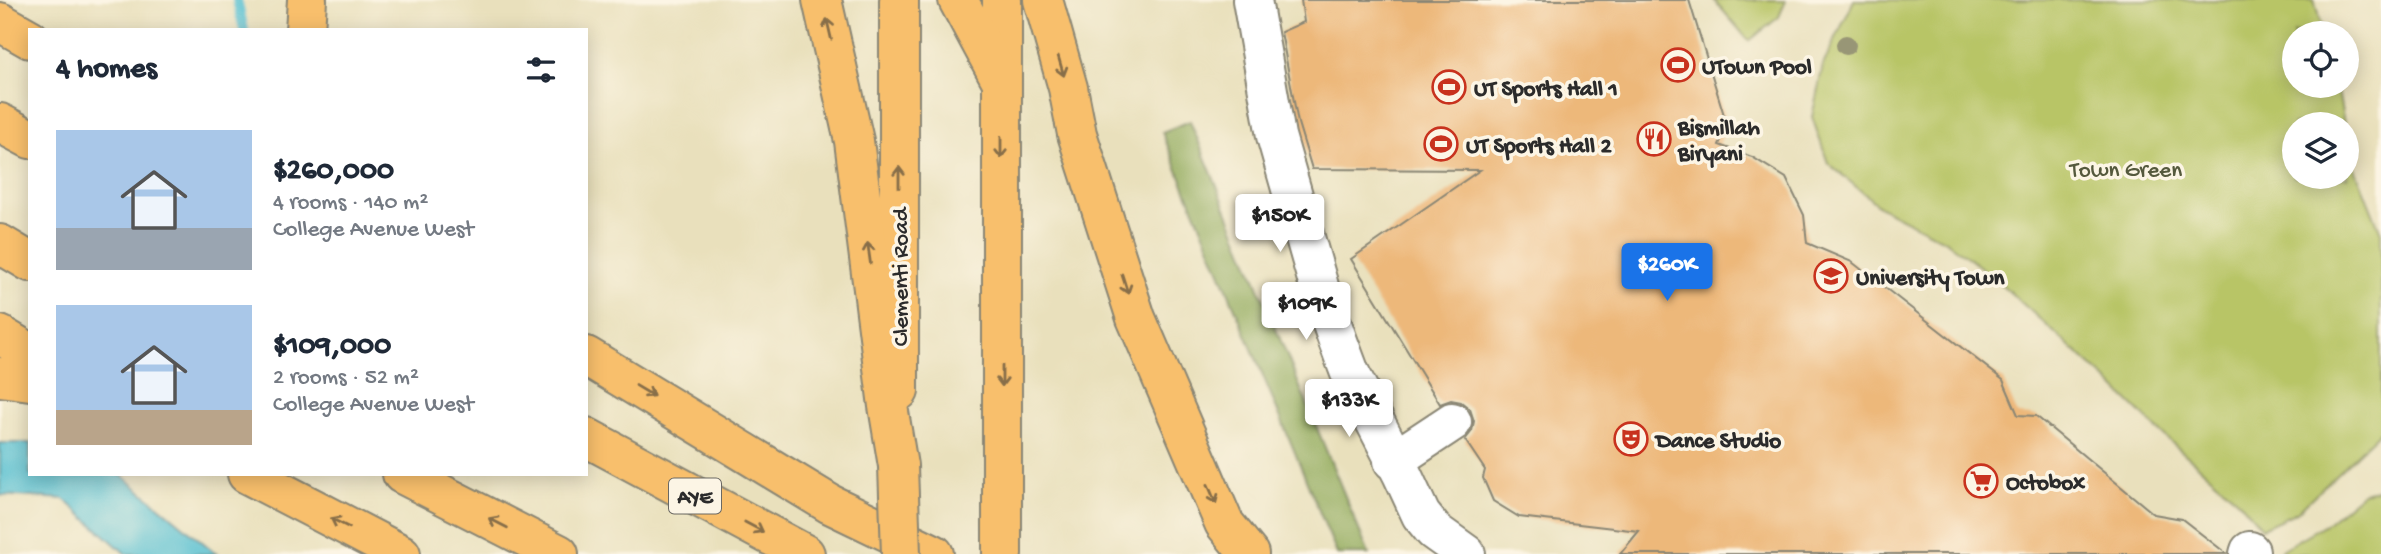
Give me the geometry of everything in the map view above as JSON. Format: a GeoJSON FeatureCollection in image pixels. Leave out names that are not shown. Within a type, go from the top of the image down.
{"type":"FeatureCollection","features":[{"type":"Feature","properties":{"kind":"main road"},"geometry":{"type":"LineString","coordinates":[[305,28],[307,0]]}},
{"type":"Feature","properties":{"kind":"main road"},"geometry":{"type":"LineString","coordinates":[[822,0],[854,141],[898,466]]}},
{"type":"Feature","properties":{"kind":"main road","name":"Clementi Road"},"geometry":{"type":"LineString","coordinates":[[899,0],[898,466],[901,554]]}},
{"type":"Feature","properties":{"kind":"main road"},"geometry":{"type":"LineString","coordinates":[[958,0],[1001,80]]}},
{"type":"Feature","properties":{"kind":"main road"},"geometry":{"type":"LineString","coordinates":[[1002,0],[1002,554]]}},
{"type":"Feature","properties":{"kind":"main road"},"geometry":{"type":"LineString","coordinates":[[1043,0],[1068,88],[1077,134],[1136,318],[1224,523],[1248,554]]}},
{"type":"Feature","properties":{"kind":"main road"},"geometry":{"type":"LineString","coordinates":[[0,22],[28,38]]}},
{"type":"Feature","properties":{"kind":"main road"},"geometry":{"type":"LineString","coordinates":[[0,123],[28,138]]}},
{"type":"Feature","properties":{"kind":"main road"},"geometry":{"type":"LineString","coordinates":[[0,244],[28,261]]}},
{"type":"Feature","properties":{"kind":"main road"},"geometry":{"type":"LineString","coordinates":[[0,335],[28,352]]}},
{"type":"Feature","properties":{"kind":"main road"},"geometry":{"type":"LineString","coordinates":[[588,357],[830,504],[934,554]]}},
{"type":"Feature","properties":{"kind":"main road"},"geometry":{"type":"LineString","coordinates":[[0,377],[28,381]]}},
{"type":"Feature","properties":{"kind":"main road","name":"AYE"},"geometry":{"type":"LineString","coordinates":[[588,438],[804,554]]}},
{"type":"Feature","properties":{"kind":"main road"},"geometry":{"type":"LineString","coordinates":[[251,476],[401,554]]}},
{"type":"Feature","properties":{"kind":"main road"},"geometry":{"type":"LineString","coordinates":[[406,476],[559,554]]}},
{"type":"Feature","properties":{"kind":"street"},"geometry":{"type":"LineString","coordinates":[[1252,0],[1276,136],[1320,289],[1350,373],[1421,516],[1434,531],[1466,554]]}},
{"type":"Feature","properties":{"kind":"street"},"geometry":{"type":"LineString","coordinates":[[1394,461],[1452,422]]}},
{"type":"Feature","properties":{"kind":"green space"},"geometry":{"type":"Polygon","coordinates":[[[1714,0],[1786,0],[1779,17],[1749,41],[1714,0]]]}},
{"type":"Feature","properties":{"kind":"green space","name":"Town Green"},"geometry":{"type":"Polygon","coordinates":[[[1854,0],[2314,0],[2320,21],[2282,21],[2282,98],[2339,98],[2342,112],[2282,112],[2282,189],[2359,189],[2359,178],[2381,233],[2381,431],[2297,512],[2262,528],[2239,501],[2163,435],[1991,275],[1946,241],[1880,207],[1828,163],[1812,117],[1823,65],[1854,0]]]}},
{"type":"Feature","properties":{"kind":"green space"},"geometry":{"type":"Polygon","coordinates":[[[1190,121],[1369,554],[1337,554],[1162,132],[1190,121]]]}},
{"type":"Feature","properties":{"kind":"green space"},"geometry":{"type":"Polygon","coordinates":[[[2381,489],[2381,554],[2288,554],[2281,550],[2327,523],[2363,493],[2381,489]]]}},
{"type":"Feature","properties":{"kind":"water"},"geometry":{"type":"Polygon","coordinates":[[[0,443],[28,443],[28,476],[122,476],[217,554],[126,554],[64,499],[0,495],[0,443]]]}},
{"type":"Feature","properties":{"kind":"building"},"geometry":{"type":"Polygon","coordinates":[[[1301,0],[1689,0],[1727,125],[1719,145],[1752,157],[1786,178],[1804,215],[1807,243],[1852,262],[2003,380],[2018,415],[2036,416],[2154,514],[2182,519],[2227,554],[1620,554],[1639,531],[1519,517],[1493,501],[1483,478],[1485,470],[1465,440],[1472,431],[1474,421],[1470,409],[1461,402],[1451,400],[1440,404],[1351,259],[1480,170],[1312,169],[1298,123],[1281,32],[1304,22],[1301,0]]]}},
{"type":"Feature","properties":{"kind":"waterway"},"geometry":{"type":"LineString","coordinates":[[237,0],[244,28]]}},
{"type":"Feature","properties":{"kind":"place","name":"UTown Pool"},"geometry":{"type":"Point","coordinates":[1678,65]}},
{"type":"Feature","properties":{"kind":"place","name":"UT Sports Hall 1"},"geometry":{"type":"Point","coordinates":[1449,87]}},
{"type":"Feature","properties":{"kind":"place","name":"Bismillah Biryani"},"geometry":{"type":"Point","coordinates":[1654,139]}},
{"type":"Feature","properties":{"kind":"place","name":"UT Sports Hall 2"},"geometry":{"type":"Point","coordinates":[1441,144]}},
{"type":"Feature","properties":{"kind":"place","name":"University Town"},"geometry":{"type":"Point","coordinates":[1831,276]}},
{"type":"Feature","properties":{"kind":"place","name":"Dance Studio"},"geometry":{"type":"Point","coordinates":[1631,439]}},
{"type":"Feature","properties":{"kind":"place","name":"Octobox"},"geometry":{"type":"Point","coordinates":[1981,481]}}]}
